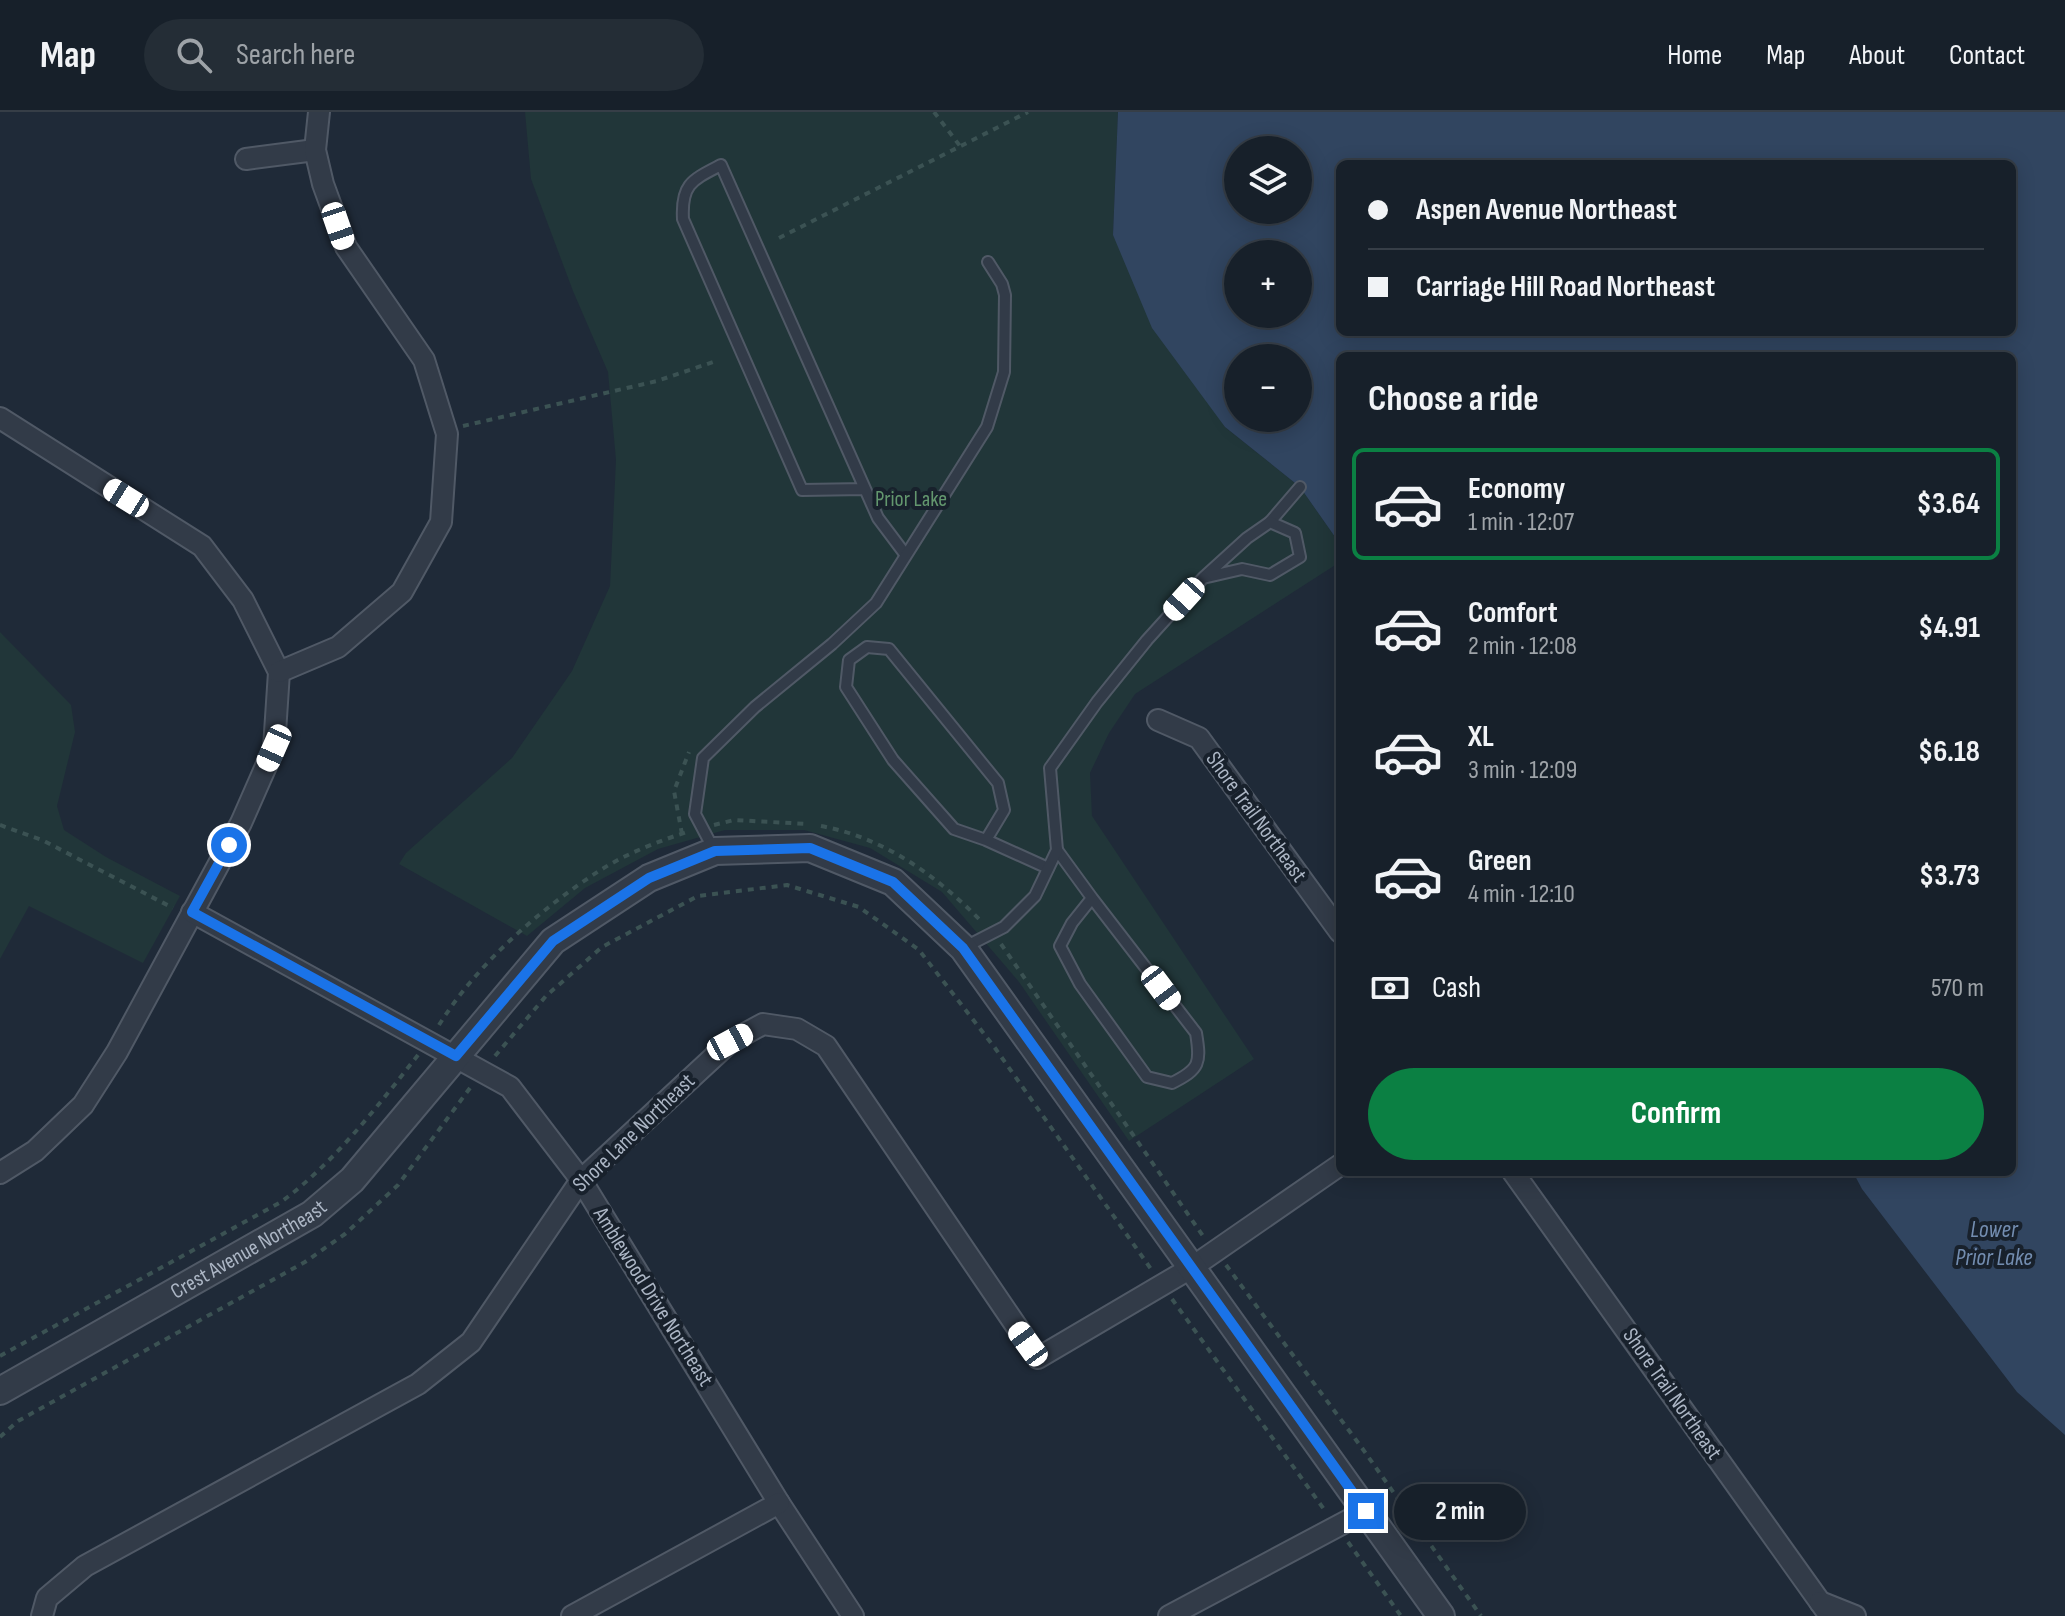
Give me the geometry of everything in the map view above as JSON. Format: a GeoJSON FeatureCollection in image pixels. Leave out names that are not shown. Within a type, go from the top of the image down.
{"type":"FeatureCollection","features":[{"type":"Feature","properties":{"kind":"street"},"geometry":{"type":"LineString","coordinates":[[279,672],[338,647],[402,592],[441,522],[447,434],[424,360],[346,247],[323,184],[315,150],[319,112]]}},
{"type":"Feature","properties":{"kind":"street"},"geometry":{"type":"LineString","coordinates":[[246,159],[315,150]]}},
{"type":"Feature","properties":{"kind":"street"},"geometry":{"type":"LineString","coordinates":[[0,418],[202,546],[243,600],[279,672],[274,748],[241,823],[117,1052],[83,1105],[35,1151],[0,1173]]}},
{"type":"Feature","properties":{"kind":"street","name":"Shore Trail Northeast"},"geometry":{"type":"LineString","coordinates":[[1158,720],[1199,738],[1336,926]]}},
{"type":"Feature","properties":{"kind":"street"},"geometry":{"type":"LineString","coordinates":[[715,851],[810,848],[893,882],[963,948],[1441,1616]]}},
{"type":"Feature","properties":{"kind":"street","name":"Crest Avenue Northeast"},"geometry":{"type":"LineString","coordinates":[[0,1391],[312,1214],[352,1180],[553,941],[649,878],[715,851]]}},
{"type":"Feature","properties":{"kind":"street","name":"Amblewood Drive Northeast"},"geometry":{"type":"LineString","coordinates":[[190,914],[510,1087],[581,1180],[779,1503],[853,1616]]}},
{"type":"Feature","properties":{"kind":"street","name":"Shore Lane Northeast"},"geometry":{"type":"LineString","coordinates":[[42,1616],[47,1598],[85,1566],[418,1384],[471,1342],[581,1180],[730,1042],[763,1024],[797,1029],[826,1046],[1038,1358],[1191,1268],[1336,1168]]}},
{"type":"Feature","properties":{"kind":"street","name":"Shore Trail Northeast"},"geometry":{"type":"LineString","coordinates":[[1516,1176],[1825,1609]]}},
{"type":"Feature","properties":{"kind":"street"},"geometry":{"type":"LineString","coordinates":[[572,1616],[779,1503]]}},
{"type":"Feature","properties":{"kind":"street"},"geometry":{"type":"LineString","coordinates":[[1169,1616],[1366,1511]]}},
{"type":"Feature","properties":{"kind":"street"},"geometry":{"type":"LineString","coordinates":[[1825,1609],[1855,1616]]}},
{"type":"Feature","properties":{"kind":"lane"},"geometry":{"type":"LineString","coordinates":[[865,489],[802,490],[683,219],[682,198],[696,178],[721,165],[878,518],[905,554]]}},
{"type":"Feature","properties":{"kind":"lane"},"geometry":{"type":"LineString","coordinates":[[715,851],[695,814],[703,758],[755,707],[832,644],[876,603],[987,427],[1004,372],[1005,295],[988,262]]}},
{"type":"Feature","properties":{"kind":"lane"},"geometry":{"type":"LineString","coordinates":[[1092,898],[1072,923],[1060,946],[1080,984],[1147,1077],[1172,1083],[1192,1073],[1200,1058],[1196,1033],[1057,850],[1050,768],[1097,702],[1147,640],[1203,578],[1247,538],[1270,522],[1300,487]]}},
{"type":"Feature","properties":{"kind":"lane"},"geometry":{"type":"LineString","coordinates":[[1203,578],[1242,569],[1270,575],[1300,557],[1295,533],[1270,522]]}},
{"type":"Feature","properties":{"kind":"lane"},"geometry":{"type":"LineString","coordinates":[[986,840],[1004,810],[998,783],[889,649],[867,647],[849,660],[846,687],[893,760],[954,829],[1048,868]]}},
{"type":"Feature","properties":{"kind":"lane"},"geometry":{"type":"LineString","coordinates":[[963,948],[1004,927],[1035,896],[1057,850]]}},
{"type":"Feature","properties":{"kind":"path"},"geometry":{"type":"LineString","coordinates":[[934,112],[960,146]]}},
{"type":"Feature","properties":{"kind":"path"},"geometry":{"type":"LineString","coordinates":[[779,238],[1028,112]]}},
{"type":"Feature","properties":{"kind":"path"},"geometry":{"type":"LineString","coordinates":[[447,434],[467,425],[657,381],[716,361]]}},
{"type":"Feature","properties":{"kind":"path"},"geometry":{"type":"LineString","coordinates":[[0,1356],[281,1202],[305,1184],[327,1163],[429,1041],[447,1012],[488,963],[545,911],[601,870],[643,848],[702,827],[734,820],[794,821],[837,829],[876,842],[913,862],[960,900],[992,933],[1214,1252],[1362,1448],[1481,1616]]}},
{"type":"Feature","properties":{"kind":"path"},"geometry":{"type":"LineString","coordinates":[[0,825],[42,840],[190,914]]}},
{"type":"Feature","properties":{"kind":"path"},"geometry":{"type":"LineString","coordinates":[[0,1437],[18,1421],[305,1262],[345,1234],[398,1185],[482,1071],[546,996],[602,947],[698,896],[787,885],[859,907],[919,950],[995,1048],[1401,1616]]}},
{"type":"Feature","properties":{"kind":"green space","name":"Prior Lake"},"geometry":{"type":"Polygon","coordinates":[[[525,112],[1118,112],[1113,235],[1224,425],[1224,432],[1231,432],[1300,487],[1336,538],[1336,565],[1135,694],[1109,733],[1090,773],[1092,816],[1254,1059],[1129,1141],[1019,982],[942,892],[870,848],[804,830],[725,830],[658,849],[585,888],[527,936],[399,864],[406,853],[512,758],[572,671],[610,586],[616,460],[608,372],[573,291],[531,179],[525,112]]]}},
{"type":"Feature","properties":{"kind":"green space"},"geometry":{"type":"Polygon","coordinates":[[[0,632],[71,705],[75,732],[57,806],[64,830],[106,857],[180,896],[143,963],[29,906],[0,959],[0,632]]]}},
{"type":"Feature","properties":{"kind":"water","name":"Lower Prior Lake"},"geometry":{"type":"Polygon","coordinates":[[[1118,112],[2065,112],[2065,1435],[2017,1392],[1855,1176],[2016,1176],[2016,352],[1336,352],[1336,538],[1300,487],[1231,432],[1312,432],[1312,344],[1224,344],[1224,426],[1152,328],[1113,235],[1118,112]]]}},
{"type":"Feature","properties":{"kind":"route"},"geometry":{"type":"LineString","coordinates":[[229,845],[192,912],[456,1056],[553,941],[649,878],[715,851],[810,848],[893,882],[963,948],[1366,1511]]}}]}
